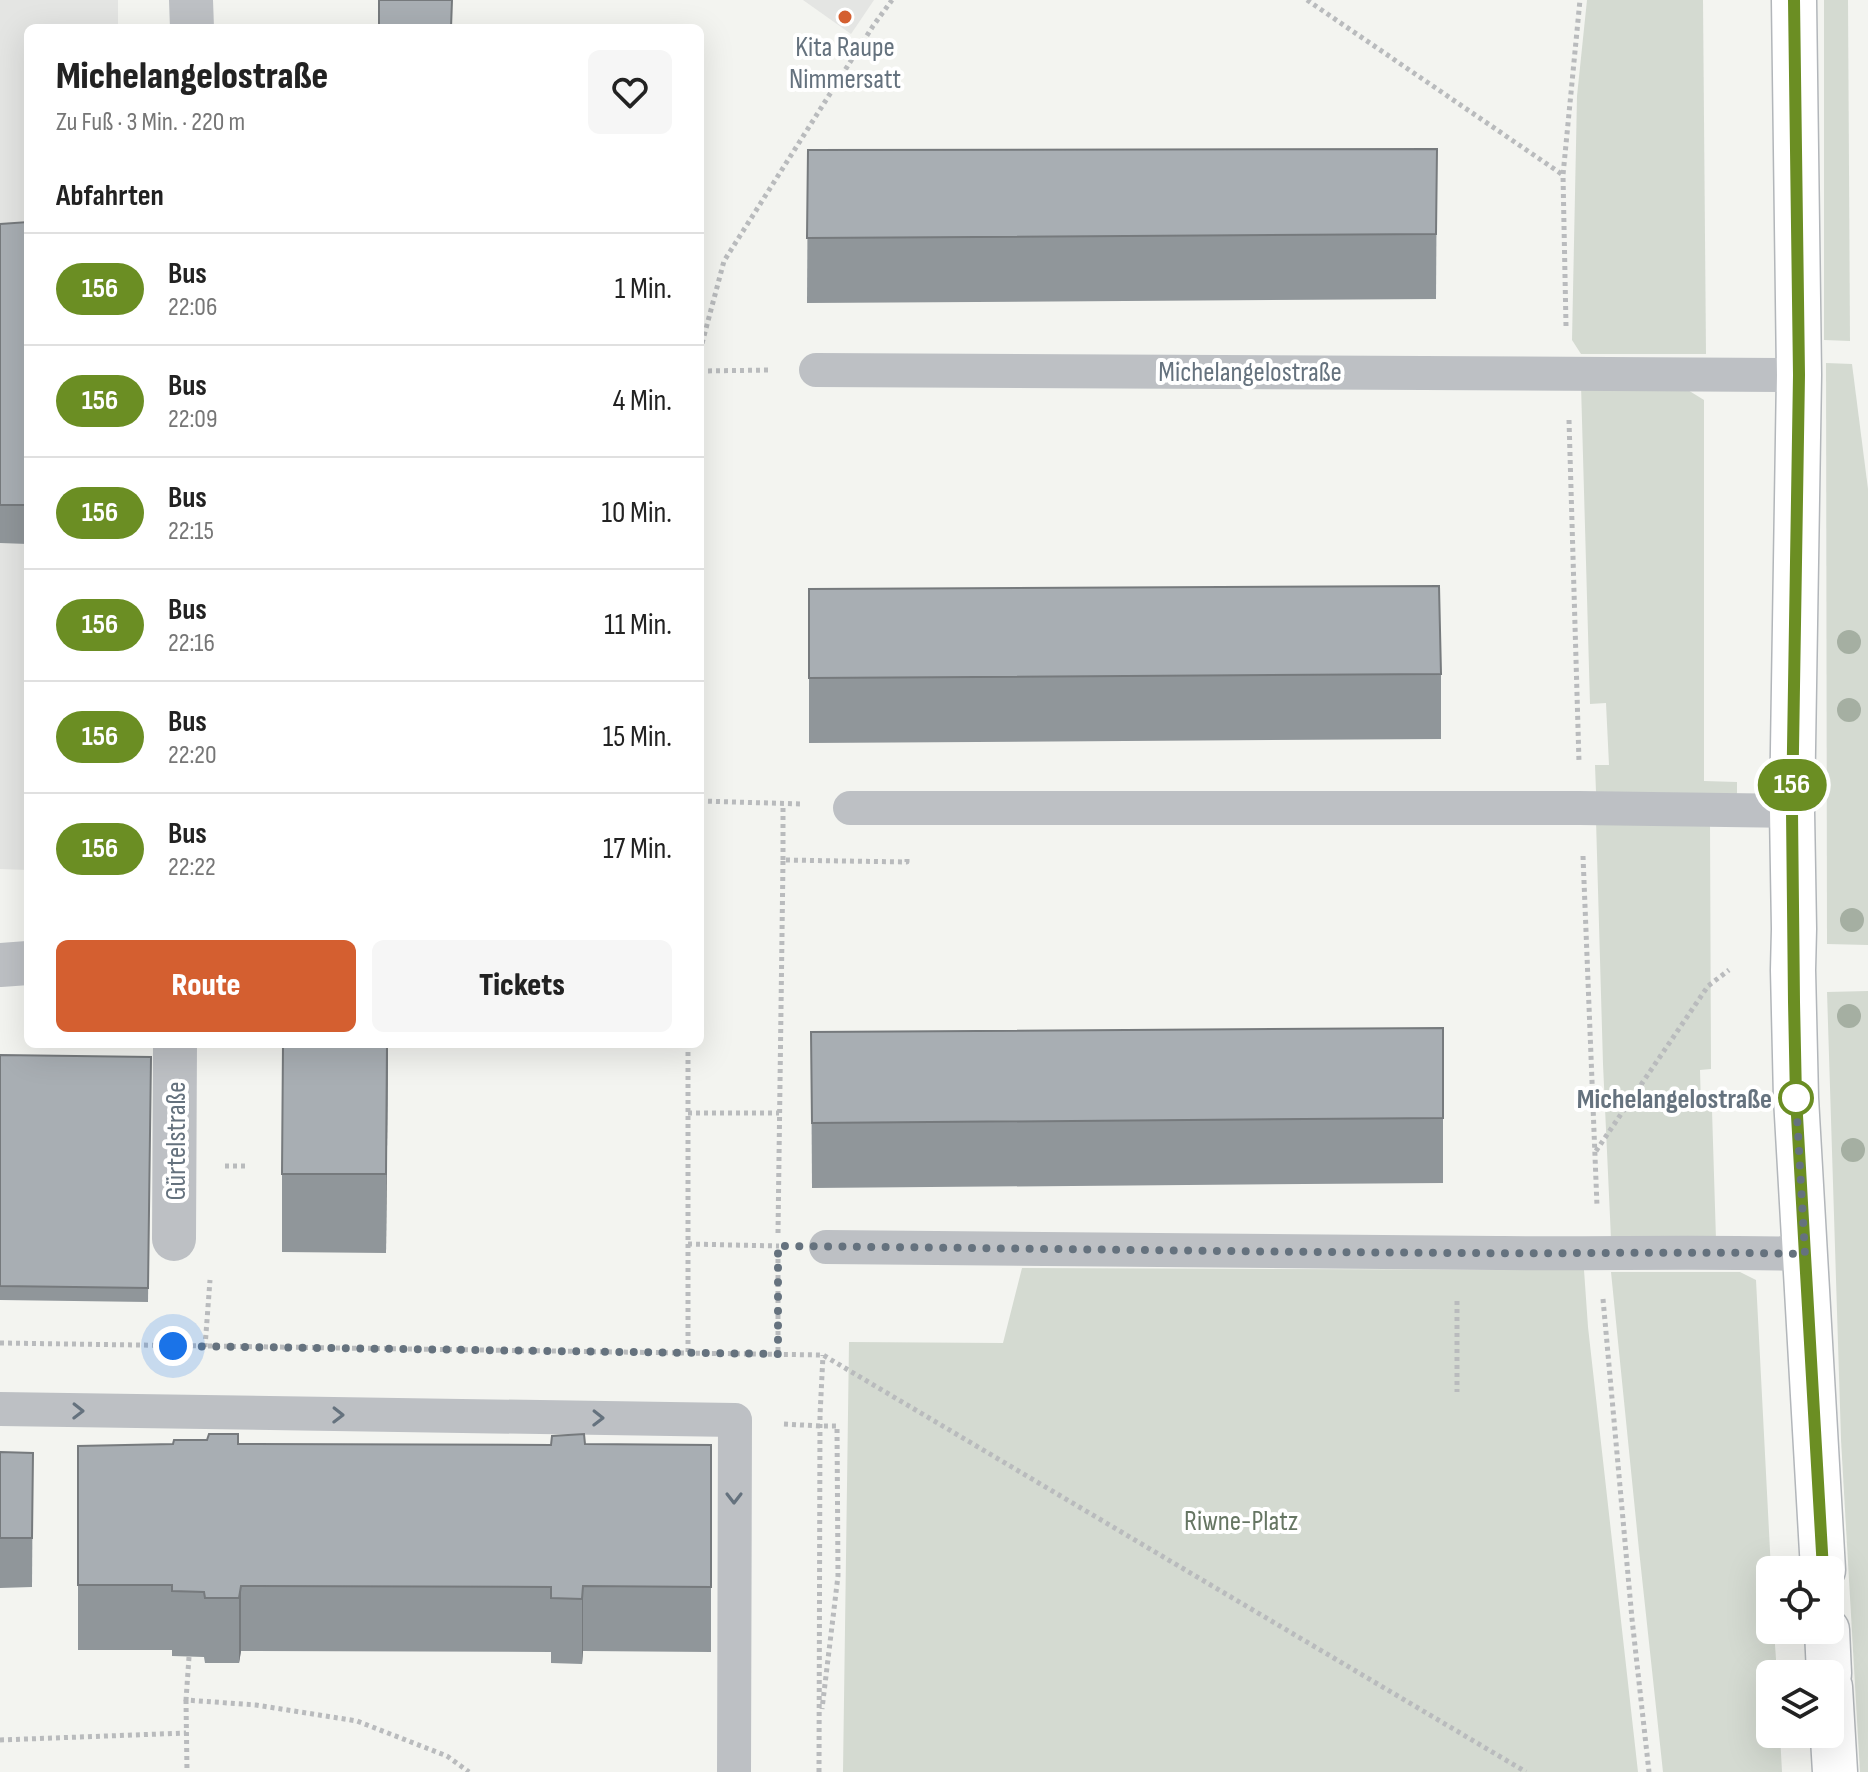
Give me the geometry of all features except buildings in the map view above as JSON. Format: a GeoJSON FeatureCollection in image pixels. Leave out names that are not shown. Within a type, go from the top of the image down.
{"type":"FeatureCollection","features":[{"type":"Feature","properties":{"kind":"main road"},"geometry":{"type":"LineString","coordinates":[[1794,0],[1799,375],[1792,811],[1796,1098],[1822,1556]]}},
{"type":"Feature","properties":{"kind":"main road"},"geometry":{"type":"LineString","coordinates":[[1834,1748],[1835,1772]]}},
{"type":"Feature","properties":{"kind":"street"},"geometry":{"type":"LineString","coordinates":[[191,0],[192,24]]}},
{"type":"Feature","properties":{"kind":"street","name":"Gürtelstraße"},"geometry":{"type":"LineString","coordinates":[[174,1239],[175,1048]]}},
{"type":"Feature","properties":{"kind":"lane","name":"Michelangelostraße"},"geometry":{"type":"LineString","coordinates":[[816,370],[1799,375]]}},
{"type":"Feature","properties":{"kind":"lane"},"geometry":{"type":"LineString","coordinates":[[850,808],[1792,811]]}},
{"type":"Feature","properties":{"kind":"lane"},"geometry":{"type":"LineString","coordinates":[[826,1247],[1805,1254]]}},
{"type":"Feature","properties":{"kind":"lane"},"geometry":{"type":"LineString","coordinates":[[0,1409],[735,1420],[734,1772]]}},
{"type":"Feature","properties":{"kind":"path"},"geometry":{"type":"LineString","coordinates":[[704,336],[724,261],[892,0]]}},
{"type":"Feature","properties":{"kind":"path"},"geometry":{"type":"LineString","coordinates":[[1307,0],[1563,175]]}},
{"type":"Feature","properties":{"kind":"path"},"geometry":{"type":"LineString","coordinates":[[1580,0],[1563,175],[1580,808],[1599,1254],[1649,1772]]}},
{"type":"Feature","properties":{"kind":"path"},"geometry":{"type":"LineString","coordinates":[[704,371],[816,370]]}},
{"type":"Feature","properties":{"kind":"path"},"geometry":{"type":"LineString","coordinates":[[704,801],[832,804],[850,808]]}},
{"type":"Feature","properties":{"kind":"path"},"geometry":{"type":"LineString","coordinates":[[778,1354],[783,804]]}},
{"type":"Feature","properties":{"kind":"path"},"geometry":{"type":"LineString","coordinates":[[783,860],[907,862],[904,808]]}},
{"type":"Feature","properties":{"kind":"path"},"geometry":{"type":"LineString","coordinates":[[1596,1152],[1708,986],[1729,970]]}},
{"type":"Feature","properties":{"kind":"path"},"geometry":{"type":"LineString","coordinates":[[688,1048],[688,1353]]}},
{"type":"Feature","properties":{"kind":"path"},"geometry":{"type":"LineString","coordinates":[[688,1113],[779,1113]]}},
{"type":"Feature","properties":{"kind":"path"},"geometry":{"type":"LineString","coordinates":[[688,1244],[826,1247]]}},
{"type":"Feature","properties":{"kind":"path"},"geometry":{"type":"LineString","coordinates":[[1456,1253],[1457,1392]]}},
{"type":"Feature","properties":{"kind":"path"},"geometry":{"type":"LineString","coordinates":[[205,1347],[210,1271]]}},
{"type":"Feature","properties":{"kind":"path"},"geometry":{"type":"LineString","coordinates":[[0,1343],[823,1355],[1526,1772]]}},
{"type":"Feature","properties":{"kind":"path"},"geometry":{"type":"LineString","coordinates":[[819,1772],[823,1355]]}},
{"type":"Feature","properties":{"kind":"path"},"geometry":{"type":"LineString","coordinates":[[819,1736],[838,1576],[837,1426],[820,1426]]}},
{"type":"Feature","properties":{"kind":"path"},"geometry":{"type":"LineString","coordinates":[[187,1772],[189,1657]]}},
{"type":"Feature","properties":{"kind":"path"},"geometry":{"type":"LineString","coordinates":[[186,1700],[256,1705],[357,1721],[447,1756],[469,1772]]}},
{"type":"Feature","properties":{"kind":"path"},"geometry":{"type":"LineString","coordinates":[[0,1740],[186,1733]]}},
{"type":"Feature","properties":{"kind":"shaded area"},"geometry":{"type":"Polygon","coordinates":[[[0,0],[118,0],[118,24],[24,24],[24,870],[0,869],[0,0]]]}},
{"type":"Feature","properties":{"kind":"shaded area","name":"Kita Raupe Nimmersatt"},"geometry":{"type":"Polygon","coordinates":[[[803,0],[874,0],[851,34],[803,0]]]}},
{"type":"Feature","properties":{"kind":"green space"},"geometry":{"type":"Polygon","coordinates":[[[1587,0],[1703,0],[1706,354],[1581,354],[1572,340],[1577,96],[1587,0]]]}},
{"type":"Feature","properties":{"kind":"green space"},"geometry":{"type":"Polygon","coordinates":[[[1824,0],[1848,0],[1850,341],[1824,340],[1824,0]]]}},
{"type":"Feature","properties":{"kind":"green space"},"geometry":{"type":"Polygon","coordinates":[[[1826,363],[1852,364],[1868,489],[1868,945],[1827,944],[1826,363]]]}},
{"type":"Feature","properties":{"kind":"green space"},"geometry":{"type":"Polygon","coordinates":[[[1678,384],[1704,400],[1704,781],[1737,782],[1737,794],[1596,792],[1595,765],[1609,765],[1606,703],[1590,704],[1581,385],[1678,384]]]}},
{"type":"Feature","properties":{"kind":"green space"},"geometry":{"type":"Polygon","coordinates":[[[1596,820],[1710,822],[1711,1069],[1700,1070],[1701,1108],[1712,1110],[1716,1240],[1611,1239],[1596,820]]]}},
{"type":"Feature","properties":{"kind":"green space"},"geometry":{"type":"Polygon","coordinates":[[[1868,991],[1868,1772],[1860,1772],[1841,1440],[1827,992],[1868,991]]]}},
{"type":"Feature","properties":{"kind":"green space","name":"Riwne-Platz"},"geometry":{"type":"Polygon","coordinates":[[[1022,1268],[1584,1270],[1638,1772],[843,1772],[849,1342],[1003,1343],[1022,1268]]]}},
{"type":"Feature","properties":{"kind":"green space"},"geometry":{"type":"Polygon","coordinates":[[[1611,1272],[1740,1272],[1756,1280],[1770,1556],[1756,1556],[1756,1644],[1775,1644],[1776,1660],[1756,1660],[1756,1748],[1781,1748],[1782,1772],[1663,1772],[1611,1272]]]}},
{"type":"Feature","properties":{"kind":"bus line","name":"156"},"geometry":{"type":"LineString","coordinates":[[1794,0],[1799,375],[1792,811],[1793,970],[1796,1098],[1822,1556]]}},
{"type":"Feature","properties":{"kind":"place","name":"Kita Raupe Nimmersatt"},"geometry":{"type":"Point","coordinates":[845,17]}},
{"type":"Feature","properties":{"kind":"place","name":"Michelangelostraße"},"geometry":{"type":"Point","coordinates":[1796,1098]}},
{"type":"Feature","properties":{"kind":"route"},"geometry":{"type":"LineString","coordinates":[[173,1346],[778,1354],[778,1246],[1805,1254],[1796,1098]]}}]}
